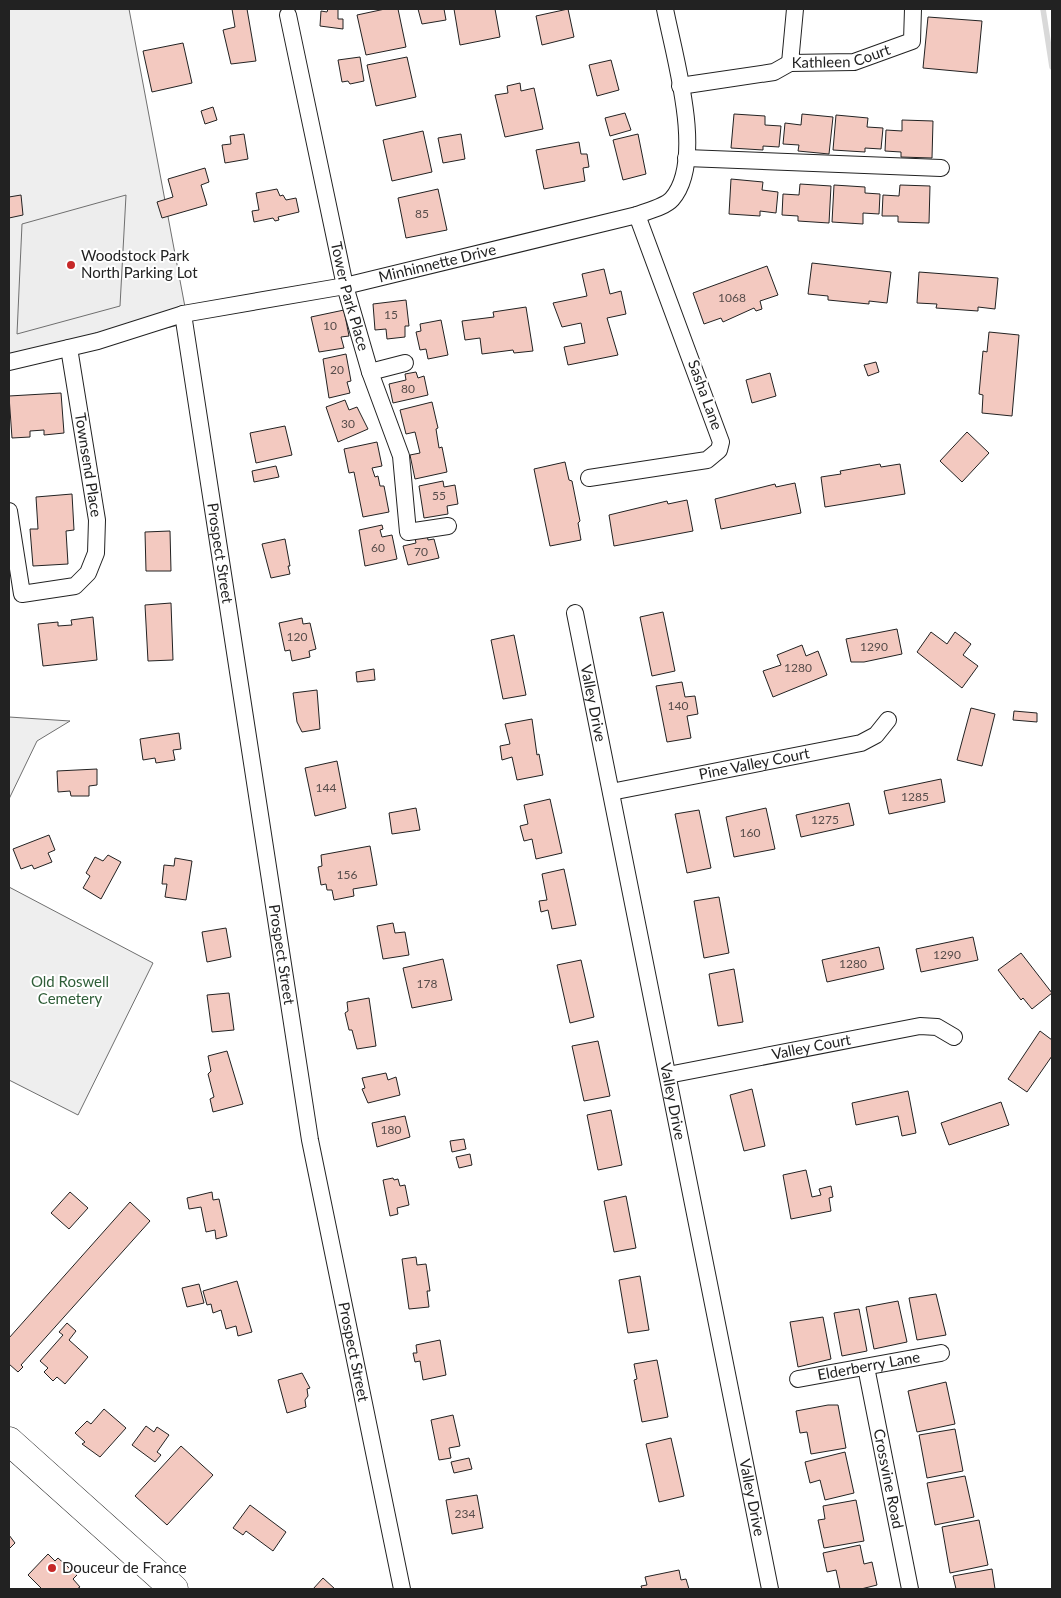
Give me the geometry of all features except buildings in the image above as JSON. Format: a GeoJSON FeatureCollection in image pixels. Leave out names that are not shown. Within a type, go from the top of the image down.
{"type":"FeatureCollection","features":[{"type":"Feature","properties":{"kind":"highway"},"geometry":{"type":"LineString","coordinates":[[9,1441],[174,1589]]}},
{"type":"Feature","properties":{"kind":"street","name":"Minhinnette Drive"},"geometry":{"type":"LineString","coordinates":[[9,362],[98,342],[184,314],[345,286],[637,215],[671,200],[683,180],[688,139],[680,86],[664,9]]}},
{"type":"Feature","properties":{"kind":"street","name":"Kathleen Court"},"geometry":{"type":"LineString","coordinates":[[795,9],[790,63],[854,62],[912,41],[913,9]]}},
{"type":"Feature","properties":{"kind":"street","name":"Tower Park Place"},"geometry":{"type":"LineString","coordinates":[[288,16],[345,286],[370,372],[402,456],[408,532],[448,526]]}},
{"type":"Feature","properties":{"kind":"street"},"geometry":{"type":"LineString","coordinates":[[680,86],[774,72],[790,63]]}},
{"type":"Feature","properties":{"kind":"street"},"geometry":{"type":"LineString","coordinates":[[686,158],[941,168]]}},
{"type":"Feature","properties":{"kind":"street","name":"Sasha Lane"},"geometry":{"type":"LineString","coordinates":[[589,478],[707,460],[719,450],[721,442],[719,432],[637,215]]}},
{"type":"Feature","properties":{"kind":"street","name":"Prospect Street"},"geometry":{"type":"LineString","coordinates":[[184,314],[310,1140],[402,1589]]}},
{"type":"Feature","properties":{"kind":"street","name":"Townsend Place"},"geometry":{"type":"LineString","coordinates":[[9,511],[22,594],[75,586],[88,573],[96,553],[97,520],[69,348]]}},
{"type":"Feature","properties":{"kind":"street"},"geometry":{"type":"LineString","coordinates":[[370,372],[405,363]]}},
{"type":"Feature","properties":{"kind":"street","name":"Valley Drive"},"geometry":{"type":"LineString","coordinates":[[576,613],[770,1589]]}},
{"type":"Feature","properties":{"kind":"street","name":"Pine Valley Court"},"geometry":{"type":"LineString","coordinates":[[611,792],[861,743],[876,735],[888,720]]}},
{"type":"Feature","properties":{"kind":"street","name":"Valley Court"},"geometry":{"type":"LineString","coordinates":[[668,1075],[920,1026],[937,1027],[954,1037]]}},
{"type":"Feature","properties":{"kind":"street","name":"Elderberry Lane"},"geometry":{"type":"LineString","coordinates":[[798,1380],[941,1353]]}},
{"type":"Feature","properties":{"kind":"street","name":"Crossvine Road"},"geometry":{"type":"LineString","coordinates":[[866,1367],[910,1589]]}},
{"type":"Feature","properties":{"kind":"green space"},"geometry":{"type":"Polygon","coordinates":[[[9,9],[129,9],[188,323],[82,347],[9,357],[9,9]]]}},
{"type":"Feature","properties":{"kind":"green space"},"geometry":{"type":"Polygon","coordinates":[[[9,717],[70,721],[37,741],[9,799],[9,717]]]}},
{"type":"Feature","properties":{"kind":"green space","name":"Old Roswell Cemetery"},"geometry":{"type":"Polygon","coordinates":[[[9,887],[153,963],[78,1115],[9,1080],[9,887]]]}},
{"type":"Feature","properties":{"kind":"shaded area","name":"Woodstock Park North Parking Lot"},"geometry":{"type":"Polygon","coordinates":[[[126,195],[120,306],[17,334],[22,224],[126,195]]]}},
{"type":"Feature","properties":{"kind":"waterway"},"geometry":{"type":"LineString","coordinates":[[1043,9],[1052,67]]}},
{"type":"Feature","properties":{"kind":"place","name":"Woodstock Park North Parking Lot"},"geometry":{"type":"Point","coordinates":[71,265]}},
{"type":"Feature","properties":{"kind":"place","name":"Douceur de France"},"geometry":{"type":"Point","coordinates":[52,1568]}}]}
